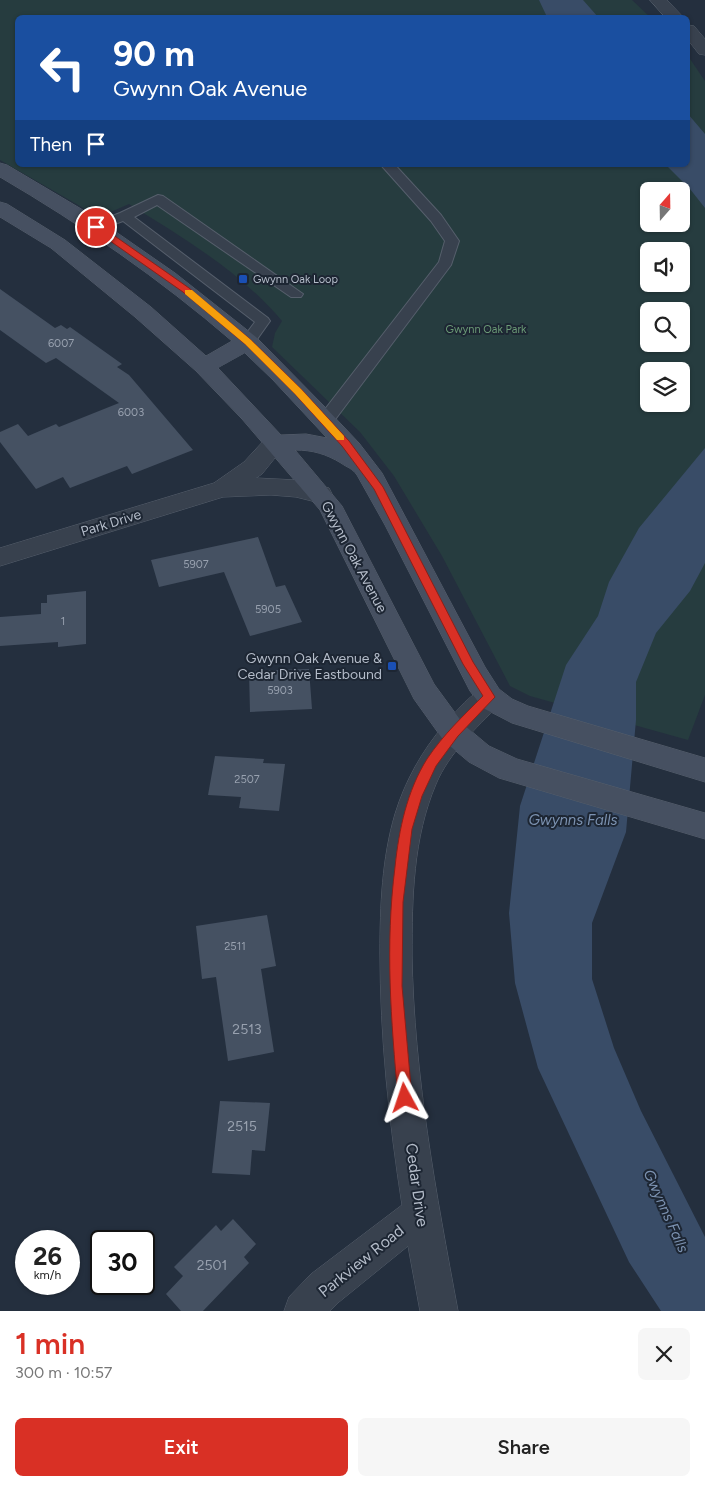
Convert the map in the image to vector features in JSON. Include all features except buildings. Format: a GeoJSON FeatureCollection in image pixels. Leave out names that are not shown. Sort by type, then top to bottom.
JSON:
{"type":"FeatureCollection","features":[{"type":"Feature","properties":{"kind":"main road"},"geometry":{"type":"LineString","coordinates":[[0,169],[96,227],[186,290],[248,342],[325,421],[378,487],[469,664],[489,697],[509,711],[658,758],[705,770]]}},
{"type":"Feature","properties":{"kind":"main road","name":"Gwynn Oak Avenue"},"geometry":{"type":"LineString","coordinates":[[0,208],[58,244],[144,312],[204,366],[276,443],[330,506],[424,691],[454,732],[479,754],[509,769],[705,826]]}},
{"type":"Feature","properties":{"kind":"main road"},"geometry":{"type":"LineString","coordinates":[[58,244],[96,227]]}},
{"type":"Feature","properties":{"kind":"main road"},"geometry":{"type":"LineString","coordinates":[[204,366],[248,342]]}},
{"type":"Feature","properties":{"kind":"main road"},"geometry":{"type":"LineString","coordinates":[[276,443],[299,441],[330,446],[349,457],[366,471]]}},
{"type":"Feature","properties":{"kind":"street"},"geometry":{"type":"LineString","coordinates":[[658,0],[673,15]]}},
{"type":"Feature","properties":{"kind":"street"},"geometry":{"type":"LineString","coordinates":[[690,32],[705,50]]}},
{"type":"Feature","properties":{"kind":"street","name":"Park Drive"},"geometry":{"type":"LineString","coordinates":[[222,489],[253,468],[276,443]]}},
{"type":"Feature","properties":{"kind":"street","name":"Park Drive"},"geometry":{"type":"LineString","coordinates":[[0,557],[222,489],[252,485],[280,486],[301,488],[320,494]]}},
{"type":"Feature","properties":{"kind":"street","name":"Cedar Drive"},"geometry":{"type":"LineString","coordinates":[[439,1311],[420,1213],[405,1098],[395,986],[397,902],[406,829],[416,796],[431,763],[454,732],[489,697]]}},
{"type":"Feature","properties":{"kind":"street","name":"Parkview Road"},"geometry":{"type":"LineString","coordinates":[[303,1311],[325,1288],[420,1213]]}},
{"type":"Feature","properties":{"kind":"lane"},"geometry":{"type":"LineString","coordinates":[[325,421],[446,262],[452,241],[436,218],[390,167]]}},
{"type":"Feature","properties":{"kind":"lane"},"geometry":{"type":"LineString","coordinates":[[96,227],[158,199],[296,294]]}},
{"type":"Feature","properties":{"kind":"lane"},"geometry":{"type":"LineString","coordinates":[[124,216],[263,322],[248,342]]}},
{"type":"Feature","properties":{"kind":"green space","name":"Gwynn Oak Park"},"geometry":{"type":"Polygon","coordinates":[[[0,0],[632,0],[648,15],[15,15],[15,167],[690,167],[690,59],[705,81],[705,695],[688,740],[530,696],[510,686],[442,556],[394,476],[360,432],[272,347],[275,333],[282,321],[266,303],[230,271],[170,229],[129,204],[99,217],[0,160],[0,0]]]}},
{"type":"Feature","properties":{"kind":"water"},"geometry":{"type":"Polygon","coordinates":[[[539,0],[583,0],[596,15],[546,15],[539,0]]]}},
{"type":"Feature","properties":{"kind":"water"},"geometry":{"type":"Polygon","coordinates":[[[690,116],[705,134],[705,208],[690,189],[690,182],[683,182],[668,167],[690,167],[690,116]]]}},
{"type":"Feature","properties":{"kind":"water","name":"Gwynns Falls"},"geometry":{"type":"Polygon","coordinates":[[[705,448],[705,563],[690,591],[656,633],[636,682],[636,720],[626,832],[592,923],[592,979],[614,1048],[641,1111],[705,1237],[705,1311],[661,1311],[629,1262],[538,1068],[515,983],[509,913],[520,806],[566,665],[598,616],[609,582],[639,528],[705,448]]]}},
{"type":"Feature","properties":{"kind":"slow traffic"},"geometry":{"type":"LineString","coordinates":[[189,292],[248,342],[298,392],[340,438]]}},
{"type":"Feature","properties":{"kind":"place","name":"Gwynn Oak Loop"},"geometry":{"type":"Point","coordinates":[243,279]}},
{"type":"Feature","properties":{"kind":"place","name":"Gwynn Oak Avenue & Cedar Drive Eastbound"},"geometry":{"type":"Point","coordinates":[392,666]}},
{"type":"Feature","properties":{"kind":"route"},"geometry":{"type":"LineString","coordinates":[[96,227],[186,290],[248,342],[346,444],[378,487],[469,664],[489,697],[454,732],[431,763],[416,796],[406,829],[397,902],[395,986],[405,1098]]}}]}
